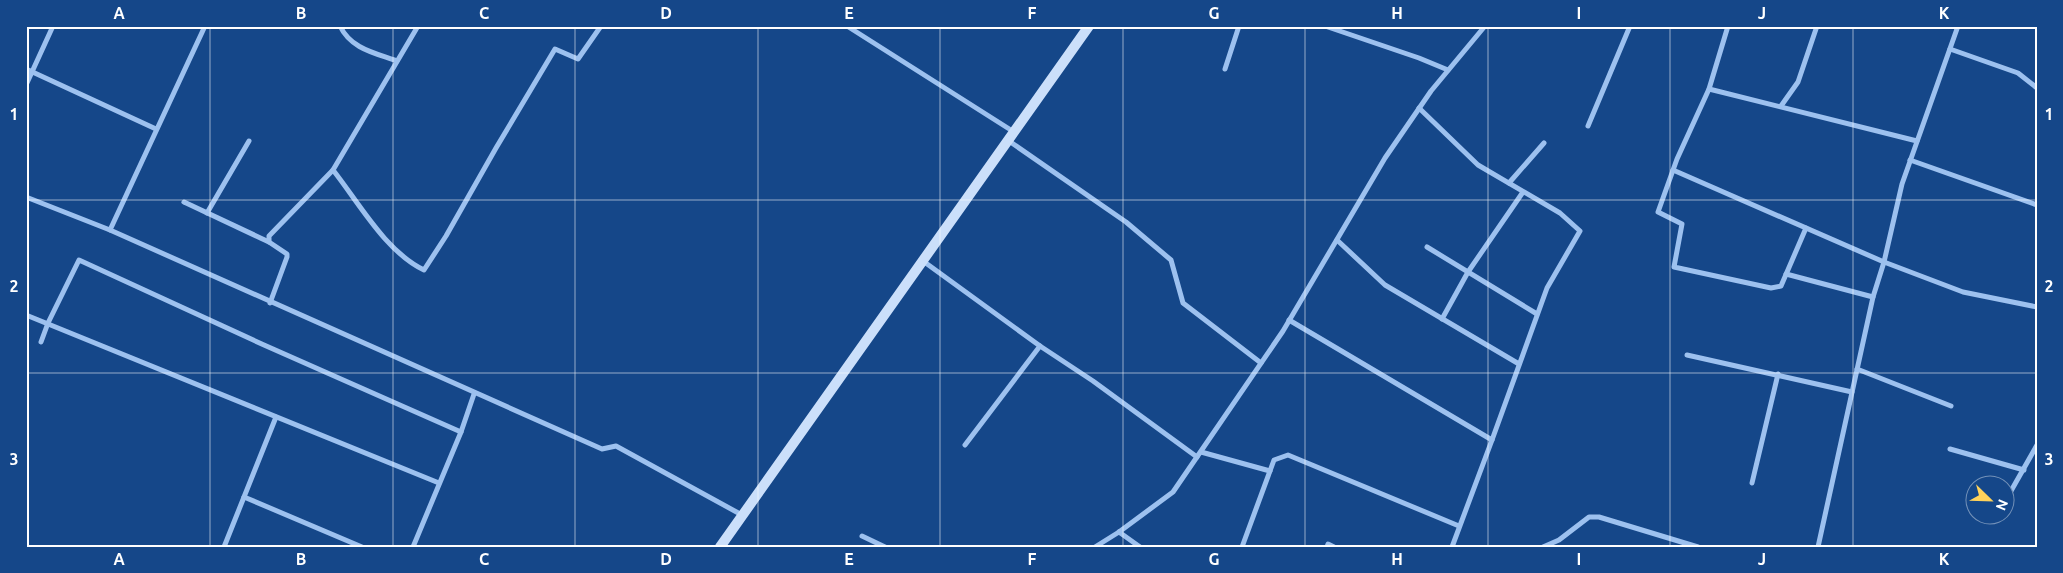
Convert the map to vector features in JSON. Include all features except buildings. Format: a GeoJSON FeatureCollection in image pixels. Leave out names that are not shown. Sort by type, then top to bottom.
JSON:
{"type":"FeatureCollection","features":[{"type":"Feature","properties":{"kind":"main road"},"geometry":{"type":"LineString","coordinates":[[720,547],[1012,137],[1088,26]]}},
{"type":"Feature","properties":{"kind":"street"},"geometry":{"type":"LineString","coordinates":[[26,84],[53,26]]}},
{"type":"Feature","properties":{"kind":"street"},"geometry":{"type":"LineString","coordinates":[[110,230],[205,26]]}},
{"type":"Feature","properties":{"kind":"street"},"geometry":{"type":"LineString","coordinates":[[340,26],[349,40],[359,47],[397,61]]}},
{"type":"Feature","properties":{"kind":"street"},"geometry":{"type":"LineString","coordinates":[[270,242],[270,236],[333,170],[418,26]]}},
{"type":"Feature","properties":{"kind":"street"},"geometry":{"type":"LineString","coordinates":[[333,170],[387,240],[410,263],[424,270],[555,49],[578,58],[600,26]]}},
{"type":"Feature","properties":{"kind":"street"},"geometry":{"type":"LineString","coordinates":[[847,26],[1012,137],[1126,222],[1170,260],[1183,303],[1261,363]]}},
{"type":"Feature","properties":{"kind":"street"},"geometry":{"type":"LineString","coordinates":[[1225,69],[1239,26]]}},
{"type":"Feature","properties":{"kind":"street"},"geometry":{"type":"LineString","coordinates":[[1325,26],[1419,58],[1448,70]]}},
{"type":"Feature","properties":{"kind":"street"},"geometry":{"type":"LineString","coordinates":[[1095,547],[1119,532],[1173,492],[1289,320],[1385,158],[1431,90],[1485,26]]}},
{"type":"Feature","properties":{"kind":"street"},"geometry":{"type":"LineString","coordinates":[[1588,126],[1630,26]]}},
{"type":"Feature","properties":{"kind":"street"},"geometry":{"type":"LineString","coordinates":[[1728,26],[1709,89],[1673,170],[1658,212],[1682,224],[1674,267],[1771,288],[1781,286],[1806,228]]}},
{"type":"Feature","properties":{"kind":"street"},"geometry":{"type":"LineString","coordinates":[[1781,106],[1798,82],[1817,26]]}},
{"type":"Feature","properties":{"kind":"street"},"geometry":{"type":"LineString","coordinates":[[1818,547],[1873,297],[1884,262],[1902,184],[1958,26]]}},
{"type":"Feature","properties":{"kind":"street"},"geometry":{"type":"LineString","coordinates":[[1950,49],[2018,73],[2037,88]]}},
{"type":"Feature","properties":{"kind":"street"},"geometry":{"type":"LineString","coordinates":[[26,69],[156,129]]}},
{"type":"Feature","properties":{"kind":"street"},"geometry":{"type":"LineString","coordinates":[[1709,89],[1917,141]]}},
{"type":"Feature","properties":{"kind":"street"},"geometry":{"type":"LineString","coordinates":[[1419,108],[1478,165],[1560,213],[1580,231],[1547,288],[1452,547]]}},
{"type":"Feature","properties":{"kind":"street"},"geometry":{"type":"LineString","coordinates":[[207,214],[249,141]]}},
{"type":"Feature","properties":{"kind":"street"},"geometry":{"type":"LineString","coordinates":[[1508,183],[1544,143]]}},
{"type":"Feature","properties":{"kind":"street"},"geometry":{"type":"LineString","coordinates":[[1910,160],[2037,205]]}},
{"type":"Feature","properties":{"kind":"street"},"geometry":{"type":"LineString","coordinates":[[1673,170],[1884,262],[1963,292],[2037,307]]}},
{"type":"Feature","properties":{"kind":"street"},"geometry":{"type":"LineString","coordinates":[[1442,319],[1468,272],[1523,192]]}},
{"type":"Feature","properties":{"kind":"street"},"geometry":{"type":"LineString","coordinates":[[26,197],[110,230],[474,394],[602,449],[616,446],[743,515]]}},
{"type":"Feature","properties":{"kind":"street"},"geometry":{"type":"LineString","coordinates":[[184,202],[270,242],[287,254],[270,303]]}},
{"type":"Feature","properties":{"kind":"street"},"geometry":{"type":"LineString","coordinates":[[1337,240],[1385,285],[1520,364]]}},
{"type":"Feature","properties":{"kind":"street"},"geometry":{"type":"LineString","coordinates":[[1426,247],[1537,314]]}},
{"type":"Feature","properties":{"kind":"street"},"geometry":{"type":"LineString","coordinates":[[42,342],[48,323],[79,260],[264,345],[461,432]]}},
{"type":"Feature","properties":{"kind":"street"},"geometry":{"type":"LineString","coordinates":[[923,261],[1040,346],[1199,454],[1270,471]]}},
{"type":"Feature","properties":{"kind":"street"},"geometry":{"type":"LineString","coordinates":[[1786,274],[1873,297]]}},
{"type":"Feature","properties":{"kind":"street"},"geometry":{"type":"LineString","coordinates":[[26,315],[439,483]]}},
{"type":"Feature","properties":{"kind":"street"},"geometry":{"type":"LineString","coordinates":[[1289,320],[1492,440]]}},
{"type":"Feature","properties":{"kind":"street"},"geometry":{"type":"LineString","coordinates":[[965,445],[1040,346]]}},
{"type":"Feature","properties":{"kind":"street"},"geometry":{"type":"LineString","coordinates":[[1688,355],[1852,392]]}},
{"type":"Feature","properties":{"kind":"street"},"geometry":{"type":"LineString","coordinates":[[1857,369],[1951,406]]}},
{"type":"Feature","properties":{"kind":"street"},"geometry":{"type":"LineString","coordinates":[[1752,483],[1778,374]]}},
{"type":"Feature","properties":{"kind":"street"},"geometry":{"type":"LineString","coordinates":[[413,547],[461,432],[474,394]]}},
{"type":"Feature","properties":{"kind":"street"},"geometry":{"type":"LineString","coordinates":[[224,547],[276,417]]}},
{"type":"Feature","properties":{"kind":"street"},"geometry":{"type":"LineString","coordinates":[[2016,483],[2037,445]]}},
{"type":"Feature","properties":{"kind":"street"},"geometry":{"type":"LineString","coordinates":[[1950,449],[2024,470]]}},
{"type":"Feature","properties":{"kind":"street"},"geometry":{"type":"LineString","coordinates":[[1242,547],[1274,460],[1288,455],[1459,526]]}},
{"type":"Feature","properties":{"kind":"street"},"geometry":{"type":"LineString","coordinates":[[244,497],[362,547]]}},
{"type":"Feature","properties":{"kind":"street"},"geometry":{"type":"LineString","coordinates":[[1543,547],[1558,540],[1589,517],[1599,517],[1696,546]]}},
{"type":"Feature","properties":{"kind":"street"},"geometry":{"type":"LineString","coordinates":[[1119,532],[1140,547]]}},
{"type":"Feature","properties":{"kind":"street"},"geometry":{"type":"LineString","coordinates":[[862,536],[885,547]]}},
{"type":"Feature","properties":{"kind":"street"},"geometry":{"type":"LineString","coordinates":[[1327,547],[1328,544],[1334,547]]}}]}
